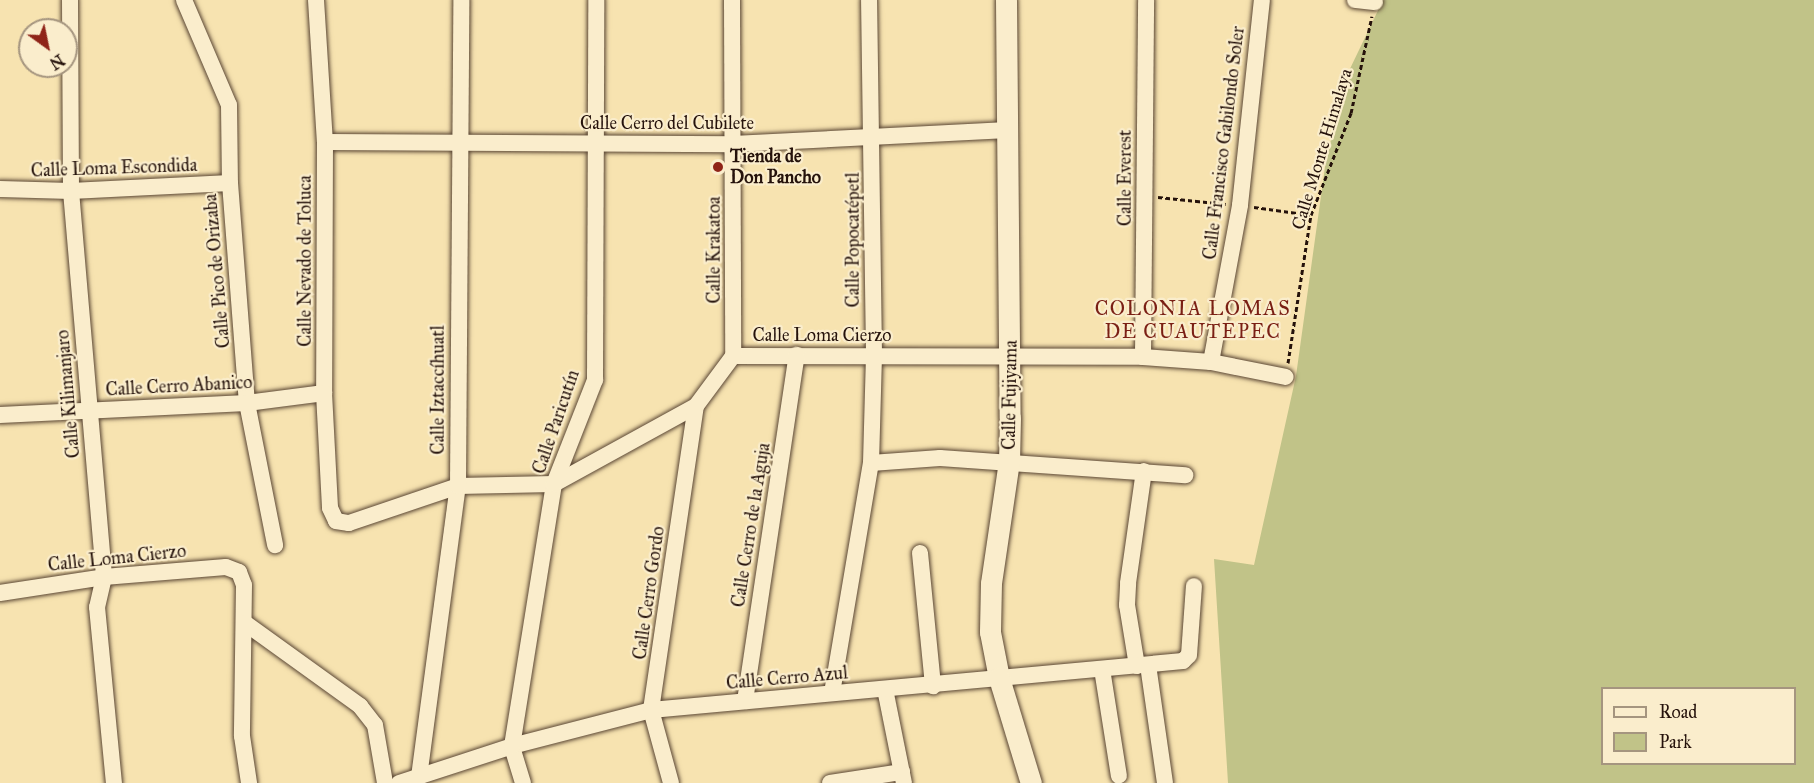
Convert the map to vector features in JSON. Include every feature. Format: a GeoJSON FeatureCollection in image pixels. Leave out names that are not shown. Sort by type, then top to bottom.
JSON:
{"type":"FeatureCollection","features":[{"type":"Feature","properties":{"kind":"street","name":"Calle Kilimanjaro"},"geometry":{"type":"LineString","coordinates":[[70,0],[71,191],[88,411],[104,577],[98,608],[114,783]]}},
{"type":"Feature","properties":{"kind":"street","name":"Calle Pico de Orizaba"},"geometry":{"type":"LineString","coordinates":[[184,0],[229,105],[230,183],[247,403],[275,545]]}},
{"type":"Feature","properties":{"kind":"street","name":"Calle Nevado de Toluca"},"geometry":{"type":"LineString","coordinates":[[316,0],[325,142],[324,393],[330,508],[336,521]]}},
{"type":"Feature","properties":{"kind":"street","name":"Calle Iztaccíhuatl"},"geometry":{"type":"LineString","coordinates":[[418,777],[458,486],[457,144],[460,0]]}},
{"type":"Feature","properties":{"kind":"street","name":"Calle Paricutín"},"geometry":{"type":"LineString","coordinates":[[512,746],[554,484],[595,380],[596,0]]}},
{"type":"Feature","properties":{"kind":"street","name":"Calle Krakatoa"},"geometry":{"type":"LineString","coordinates":[[732,0],[734,356]]}},
{"type":"Feature","properties":{"kind":"street","name":"Calle Popocatépetl"},"geometry":{"type":"LineString","coordinates":[[832,693],[871,464],[874,354],[869,0]]}},
{"type":"Feature","properties":{"kind":"street","name":"Calle Fujiyama"},"geometry":{"type":"LineString","coordinates":[[1006,0],[1011,359],[1009,461],[991,583],[990,632],[999,678],[1030,783]]}},
{"type":"Feature","properties":{"kind":"street","name":"Calle Everest"},"geometry":{"type":"LineString","coordinates":[[1143,357],[1146,0]]}},
{"type":"Feature","properties":{"kind":"street","name":"Calle Francisco Gabilondo Soler"},"geometry":{"type":"LineString","coordinates":[[1211,362],[1240,205],[1262,0]]}},
{"type":"Feature","properties":{"kind":"street"},"geometry":{"type":"LineString","coordinates":[[1356,0],[1375,2]]}},
{"type":"Feature","properties":{"kind":"street","name":"Calle Cerro del Cubilete"},"geometry":{"type":"LineString","coordinates":[[325,142],[457,144],[596,141],[733,144],[1008,130]]}},
{"type":"Feature","properties":{"kind":"street","name":"Calle Loma Escondida"},"geometry":{"type":"LineString","coordinates":[[0,189],[71,191],[230,183]]}},
{"type":"Feature","properties":{"kind":"street","name":"Calle Loma Cierzo"},"geometry":{"type":"LineString","coordinates":[[336,521],[350,523],[458,486],[554,484],[696,406],[734,356],[874,354],[1011,359],[1143,357],[1211,362],[1286,377]]}},
{"type":"Feature","properties":{"kind":"street","name":"Calle Cerro de la Aguja"},"geometry":{"type":"LineString","coordinates":[[745,701],[797,355]]}},
{"type":"Feature","properties":{"kind":"street","name":"Calle Cerro Abanico"},"geometry":{"type":"LineString","coordinates":[[0,415],[247,403],[324,393]]}},
{"type":"Feature","properties":{"kind":"street","name":"Calle Cerro Gordo"},"geometry":{"type":"LineString","coordinates":[[671,783],[651,710],[696,406]]}},
{"type":"Feature","properties":{"kind":"street"},"geometry":{"type":"LineString","coordinates":[[871,464],[940,458],[1185,475]]}},
{"type":"Feature","properties":{"kind":"street"},"geometry":{"type":"LineString","coordinates":[[1144,471],[1127,605],[1142,665],[1165,783]]}},
{"type":"Feature","properties":{"kind":"street"},"geometry":{"type":"LineString","coordinates":[[920,553],[933,686]]}},
{"type":"Feature","properties":{"kind":"street","name":"Calle Loma Cierzo"},"geometry":{"type":"LineString","coordinates":[[0,593],[104,577],[226,567],[239,572],[244,585],[244,623]]}},
{"type":"Feature","properties":{"kind":"street","name":"Calle Cerro Azul"},"geometry":{"type":"LineString","coordinates":[[399,783],[512,746],[651,710],[933,686],[1187,659],[1194,586]]}},
{"type":"Feature","properties":{"kind":"street"},"geometry":{"type":"LineString","coordinates":[[244,623],[242,736],[249,783]]}},
{"type":"Feature","properties":{"kind":"street"},"geometry":{"type":"LineString","coordinates":[[244,623],[360,706],[375,725],[385,783]]}},
{"type":"Feature","properties":{"kind":"street"},"geometry":{"type":"LineString","coordinates":[[1102,669],[1119,776]]}},
{"type":"Feature","properties":{"kind":"street"},"geometry":{"type":"LineString","coordinates":[[830,783],[903,777],[885,689]]}},
{"type":"Feature","properties":{"kind":"street"},"geometry":{"type":"LineString","coordinates":[[512,746],[523,783]]}},
{"type":"Feature","properties":{"kind":"path","name":"Calle Monte Himalaya"},"geometry":{"type":"LineString","coordinates":[[1286,377],[1311,216],[1351,113],[1375,2]]}},
{"type":"Feature","properties":{"kind":"path"},"geometry":{"type":"LineString","coordinates":[[1144,195],[1240,205],[1311,216]]}},
{"type":"Feature","properties":{"kind":"green space"},"geometry":{"type":"Polygon","coordinates":[[[1383,0],[1814,0],[1814,783],[1228,783],[1214,559],[1254,565],[1296,376],[1326,160],[1347,75],[1383,0]]]}},
{"type":"Feature","properties":{"kind":"place","name":"Tienda de Don Pancho"},"geometry":{"type":"Point","coordinates":[718,167]}},
{"type":"Feature","properties":{"kind":"district","name":"COLONIA LOMAS DE CUAUTEPEC"},"geometry":{"type":"Point","coordinates":[1193,320]}}]}
